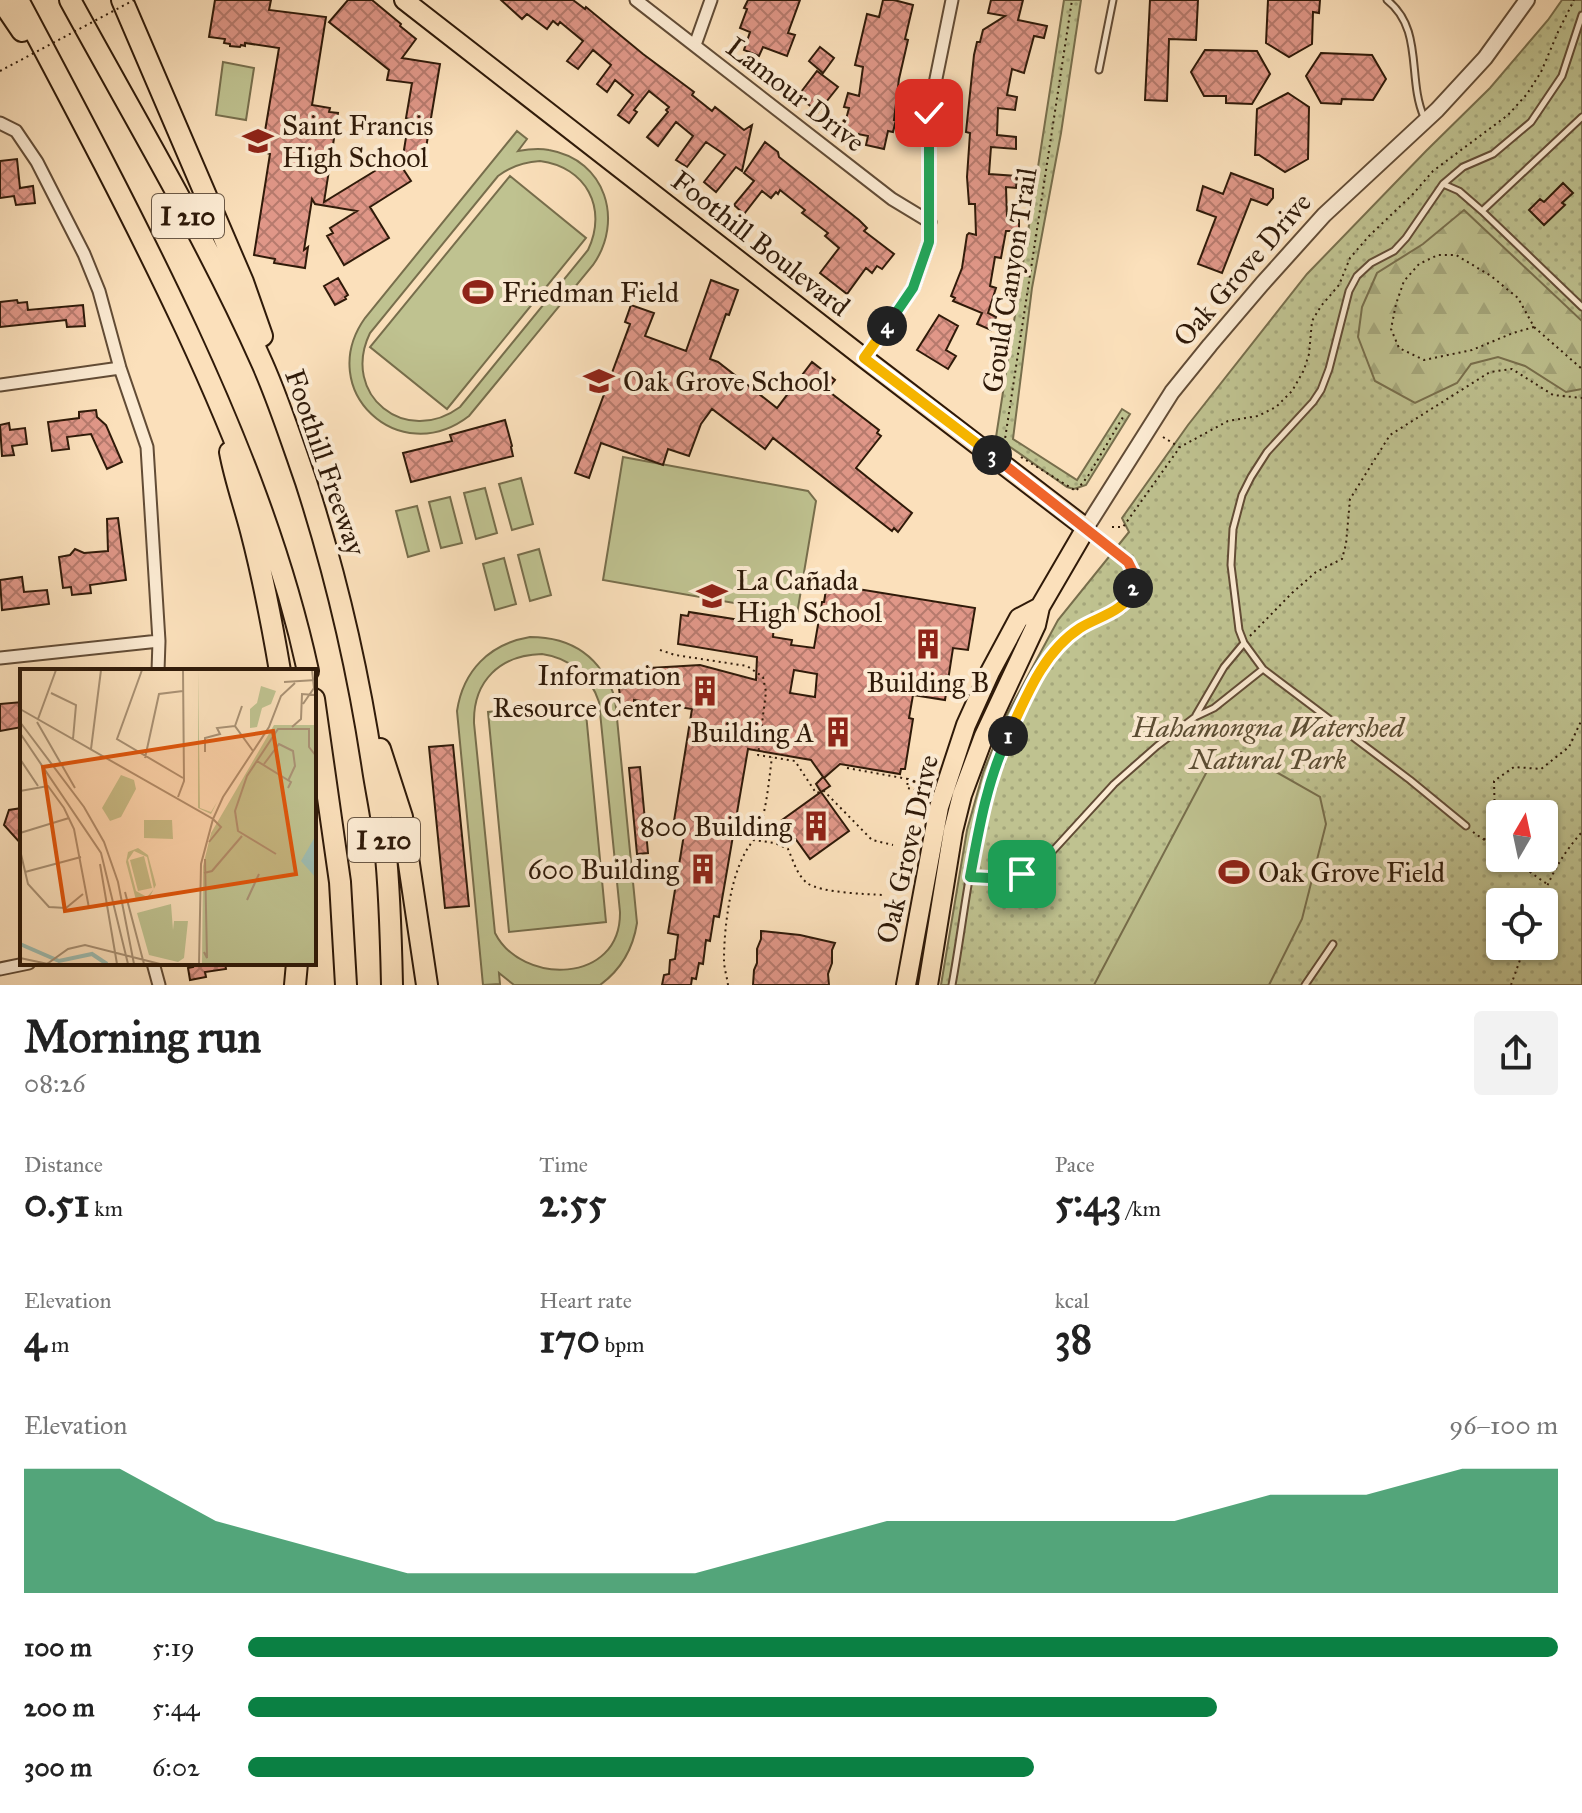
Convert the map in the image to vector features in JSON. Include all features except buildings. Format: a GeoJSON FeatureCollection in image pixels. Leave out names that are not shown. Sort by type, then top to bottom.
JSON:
{"type":"FeatureCollection","features":[{"type":"Feature","properties":{"kind":"highway"},"geometry":{"type":"LineString","coordinates":[[1,0],[89,131]]}},
{"type":"Feature","properties":{"kind":"highway","name":"I 210"},"geometry":{"type":"LineString","coordinates":[[18,0],[89,131],[219,401],[261,505],[300,633],[308,669]]}},
{"type":"Feature","properties":{"kind":"highway","name":"Foothill Freeway"},"geometry":{"type":"LineString","coordinates":[[70,0],[236,306],[292,440],[332,564],[362,695],[385,844],[392,985]]}},
{"type":"Feature","properties":{"kind":"highway"},"geometry":{"type":"LineString","coordinates":[[122,0],[243,282],[261,331],[292,440]]}},
{"type":"Feature","properties":{"kind":"highway"},"geometry":{"type":"LineString","coordinates":[[219,401],[235,480],[266,593],[280,669]]}},
{"type":"Feature","properties":{"kind":"highway"},"geometry":{"type":"LineString","coordinates":[[362,695],[402,817],[427,985]]}},
{"type":"Feature","properties":{"kind":"highway","name":"I 210"},"geometry":{"type":"LineString","coordinates":[[316,713],[340,882],[346,985]]}},
{"type":"Feature","properties":{"kind":"highway"},"geometry":{"type":"LineString","coordinates":[[295,985],[297,965]]}},
{"type":"Feature","properties":{"kind":"main road","name":"Foothill Boulevard"},"geometry":{"type":"LineString","coordinates":[[404,0],[1086,528]]}},
{"type":"Feature","properties":{"kind":"main road","name":"Oak Grove Drive"},"geometry":{"type":"LineString","coordinates":[[928,985],[959,803],[984,736],[1036,625],[1040,607],[1086,528]]}},
{"type":"Feature","properties":{"kind":"main road","name":"Oak Grove Drive"},"geometry":{"type":"LineString","coordinates":[[906,985],[935,825],[966,725],[1019,618],[1040,607]]}},
{"type":"Feature","properties":{"kind":"street","name":"Lamour Drive"},"geometry":{"type":"LineString","coordinates":[[636,0],[892,199],[930,222]]}},
{"type":"Feature","properties":{"kind":"street"},"geometry":{"type":"LineString","coordinates":[[695,45],[711,0]]}},
{"type":"Feature","properties":{"kind":"street"},"geometry":{"type":"LineString","coordinates":[[864,358],[913,288],[929,242],[929,113],[952,0]]}},
{"type":"Feature","properties":{"kind":"street","name":"Oak Grove Drive"},"geometry":{"type":"LineString","coordinates":[[1086,528],[1172,392],[1210,345],[1324,215],[1426,120],[1485,58],[1527,0]]}},
{"type":"Feature","properties":{"kind":"street"},"geometry":{"type":"LineString","coordinates":[[0,123],[16,131],[37,162],[84,254],[99,291],[120,368],[147,447],[158,669]]}},
{"type":"Feature","properties":{"kind":"street"},"geometry":{"type":"LineString","coordinates":[[0,385],[120,368]]}},
{"type":"Feature","properties":{"kind":"street"},"geometry":{"type":"LineString","coordinates":[[0,658],[159,641]]}},
{"type":"Feature","properties":{"kind":"street"},"geometry":{"type":"LineString","coordinates":[[0,969],[20,965]]}},
{"type":"Feature","properties":{"kind":"street"},"geometry":{"type":"LineString","coordinates":[[154,965],[159,985]]}},
{"type":"Feature","properties":{"kind":"lane"},"geometry":{"type":"LineString","coordinates":[[1099,70],[1113,0]]}},
{"type":"Feature","properties":{"kind":"lane"},"geometry":{"type":"LineString","coordinates":[[1387,0],[1399,9],[1410,36],[1417,102],[1426,120]]}},
{"type":"Feature","properties":{"kind":"lane"},"geometry":{"type":"LineString","coordinates":[[1466,826],[1263,669],[1244,643],[1239,630],[1231,565],[1233,529],[1242,495],[1267,452],[1321,390],[1349,291],[1357,276],[1371,263],[1394,251],[1443,184],[1463,167],[1493,154],[1531,122],[1562,76],[1582,15]]}},
{"type":"Feature","properties":{"kind":"lane"},"geometry":{"type":"LineString","coordinates":[[1482,211],[1582,117]]}},
{"type":"Feature","properties":{"kind":"lane"},"geometry":{"type":"LineString","coordinates":[[1443,184],[1459,191],[1482,211],[1582,307]]}},
{"type":"Feature","properties":{"kind":"lane"},"geometry":{"type":"LineString","coordinates":[[952,985],[984,803],[999,756],[1027,696],[1059,645],[1080,628],[1127,602],[1133,591],[1134,574],[1128,562],[1086,528]]}},
{"type":"Feature","properties":{"kind":"lane"},"geometry":{"type":"LineString","coordinates":[[1195,717],[1224,667],[1244,643]]}},
{"type":"Feature","properties":{"kind":"lane"},"geometry":{"type":"LineString","coordinates":[[970,877],[1009,879],[1022,874],[1049,855],[1125,774],[1157,746],[1195,717],[1214,708],[1263,669]]}},
{"type":"Feature","properties":{"kind":"lane"},"geometry":{"type":"LineString","coordinates":[[1305,985],[1333,944]]}},
{"type":"Feature","properties":{"kind":"path"},"geometry":{"type":"LineString","coordinates":[[0,71],[134,0]]}},
{"type":"Feature","properties":{"kind":"path","name":"Gould Canyon Trail"},"geometry":{"type":"LineString","coordinates":[[1072,0],[1005,439],[1010,450],[1076,491],[1123,417]]}},
{"type":"Feature","properties":{"kind":"path"},"geometry":{"type":"LineString","coordinates":[[1534,327],[1486,346],[1424,360],[1399,348],[1391,329],[1404,281],[1419,264],[1438,255],[1456,255],[1491,276],[1518,298],[1534,327],[1582,369]]}},
{"type":"Feature","properties":{"kind":"path"},"geometry":{"type":"LineString","coordinates":[[1244,643],[1304,582],[1342,559],[1350,499],[1390,435],[1490,372],[1512,369],[1553,395],[1582,398]]}},
{"type":"Feature","properties":{"kind":"path"},"geometry":{"type":"LineString","coordinates":[[1163,437],[1180,447]]}},
{"type":"Feature","properties":{"kind":"path"},"geometry":{"type":"LineString","coordinates":[[660,650],[747,666],[763,677],[766,692],[758,755],[795,761],[816,793],[824,791],[872,840],[893,845]]}},
{"type":"Feature","properties":{"kind":"path"},"geometry":{"type":"LineString","coordinates":[[1466,826],[1484,840],[1495,821],[1494,781],[1514,767],[1541,769],[1569,747],[1582,719]]}},
{"type":"Feature","properties":{"kind":"path"},"geometry":{"type":"LineString","coordinates":[[728,985],[724,962],[727,920],[737,869],[744,851],[758,834],[772,757]]}},
{"type":"Feature","properties":{"kind":"path"},"geometry":{"type":"LineString","coordinates":[[847,768],[908,779],[907,788],[925,791]]}},
{"type":"Feature","properties":{"kind":"path"},"geometry":{"type":"LineString","coordinates":[[1546,888],[1566,850],[1582,832]]}},
{"type":"Feature","properties":{"kind":"path"},"geometry":{"type":"LineString","coordinates":[[754,840],[775,843],[788,849],[796,868],[808,883],[834,891],[884,895]]}},
{"type":"Feature","properties":{"kind":"path"},"geometry":{"type":"LineString","coordinates":[[1530,872],[1547,884]]}},
{"type":"Feature","properties":{"kind":"path"},"geometry":{"type":"LineString","coordinates":[[1511,985],[1520,960]]}},
{"type":"Feature","properties":{"kind":"green space"},"geometry":{"type":"Polygon","coordinates":[[[1064,0],[1081,0],[1061,133],[1032,288],[1013,439],[1077,480],[1122,409],[1130,414],[1086,485],[1074,489],[996,437],[1064,0]]]}},
{"type":"Feature","properties":{"kind":"green space","name":"Hahamongna Watershed Natural Park"},"geometry":{"type":"Polygon","coordinates":[[[1562,0],[1582,0],[1582,985],[941,985],[967,830],[983,773],[1004,720],[1058,620],[1129,532],[1122,518],[1188,425],[1307,274],[1490,88],[1562,0]]]}},
{"type":"Feature","properties":{"kind":"green space"},"geometry":{"type":"Polygon","coordinates":[[[223,62],[254,68],[246,120],[216,115],[223,62]]]}},
{"type":"Feature","properties":{"kind":"green space"},"geometry":{"type":"Polygon","coordinates":[[[517,131],[527,139],[518,151],[545,149],[569,156],[596,179],[608,212],[602,248],[593,265],[469,416],[442,430],[416,434],[392,428],[372,414],[357,395],[350,371],[352,345],[365,318],[517,131]],[[529,162],[498,176],[370,333],[363,356],[364,376],[371,394],[384,408],[400,418],[419,421],[439,418],[460,407],[588,250],[594,234],[594,205],[581,181],[556,165],[529,162]]]}},
{"type":"Feature","properties":{"kind":"green space","name":"Friedman Field"},"geometry":{"type":"Polygon","coordinates":[[[510,176],[586,238],[447,409],[370,347],[510,176]]]}},
{"type":"Feature","properties":{"kind":"green space"},"geometry":{"type":"Polygon","coordinates":[[[1464,210],[1582,321],[1582,389],[1566,392],[1525,366],[1498,357],[1471,364],[1457,383],[1415,403],[1375,381],[1358,337],[1362,307],[1377,273],[1423,244],[1464,210]]]}},
{"type":"Feature","properties":{"kind":"green space"},"geometry":{"type":"Polygon","coordinates":[[[623,457],[808,491],[816,501],[797,614],[603,580],[623,457]]]}},
{"type":"Feature","properties":{"kind":"green space"},"geometry":{"type":"Polygon","coordinates":[[[521,478],[533,524],[512,530],[499,484],[521,478]]]}},
{"type":"Feature","properties":{"kind":"green space"},"geometry":{"type":"Polygon","coordinates":[[[485,488],[497,533],[476,539],[464,493],[485,488]]]}},
{"type":"Feature","properties":{"kind":"green space"},"geometry":{"type":"Polygon","coordinates":[[[450,497],[462,543],[441,548],[429,502],[450,497]]]}},
{"type":"Feature","properties":{"kind":"green space"},"geometry":{"type":"Polygon","coordinates":[[[417,506],[429,551],[408,557],[396,511],[417,506]]]}},
{"type":"Feature","properties":{"kind":"green space"},"geometry":{"type":"Polygon","coordinates":[[[539,549],[551,595],[530,601],[518,555],[539,549]]]}},
{"type":"Feature","properties":{"kind":"green space"},"geometry":{"type":"Polygon","coordinates":[[[504,558],[516,604],[495,610],[483,564],[504,558]]]}},
{"type":"Feature","properties":{"kind":"green space"},"geometry":{"type":"Polygon","coordinates":[[[530,637],[545,638],[572,645],[602,671],[615,698],[637,923],[625,958],[600,985],[514,985],[499,973],[500,984],[483,985],[457,711],[465,684],[480,662],[490,653],[530,637]],[[542,654],[514,659],[492,673],[478,695],[474,723],[495,933],[508,950],[526,962],[546,968],[568,969],[588,964],[605,953],[616,936],[620,912],[599,702],[578,669],[542,654]]]}},
{"type":"Feature","properties":{"kind":"green space"},"geometry":{"type":"Polygon","coordinates":[[[585,703],[606,922],[509,932],[488,712],[585,703]]]}},
{"type":"Feature","properties":{"kind":"green space","name":"Oak Grove Field"},"geometry":{"type":"Polygon","coordinates":[[[1241,752],[1320,797],[1326,824],[1302,919],[1269,985],[1094,985],[1213,760],[1241,752]]]}},
{"type":"Feature","properties":{"kind":"place","name":"Saint Francis High School"},"geometry":{"type":"Point","coordinates":[258,141]}},
{"type":"Feature","properties":{"kind":"place","name":"Friedman Field"},"geometry":{"type":"Point","coordinates":[478,292]}},
{"type":"Feature","properties":{"kind":"place","name":"Oak Grove School"},"geometry":{"type":"Point","coordinates":[599,381]}},
{"type":"Feature","properties":{"kind":"place","name":"La Cañada High School"},"geometry":{"type":"Point","coordinates":[712,596]}},
{"type":"Feature","properties":{"kind":"place","name":"Building B"},"geometry":{"type":"Point","coordinates":[928,644]}},
{"type":"Feature","properties":{"kind":"place","name":"Information Resource Center"},"geometry":{"type":"Point","coordinates":[705,691]}},
{"type":"Feature","properties":{"kind":"place","name":"Building A"},"geometry":{"type":"Point","coordinates":[838,732]}},
{"type":"Feature","properties":{"kind":"place","name":"800 Building"},"geometry":{"type":"Point","coordinates":[816,826]}},
{"type":"Feature","properties":{"kind":"place","name":"600 Building"},"geometry":{"type":"Point","coordinates":[703,869]}},
{"type":"Feature","properties":{"kind":"place","name":"Oak Grove Field"},"geometry":{"type":"Point","coordinates":[1234,872]}},
{"type":"Feature","properties":{"kind":"route"},"geometry":{"type":"LineString","coordinates":[[929,113],[929,242],[913,288],[864,358],[1064,510],[1128,562],[1134,574],[1133,591],[1127,602],[1080,628],[1059,645],[1045,663],[999,756],[984,803],[970,877],[1009,879],[1022,874]]}}]}
